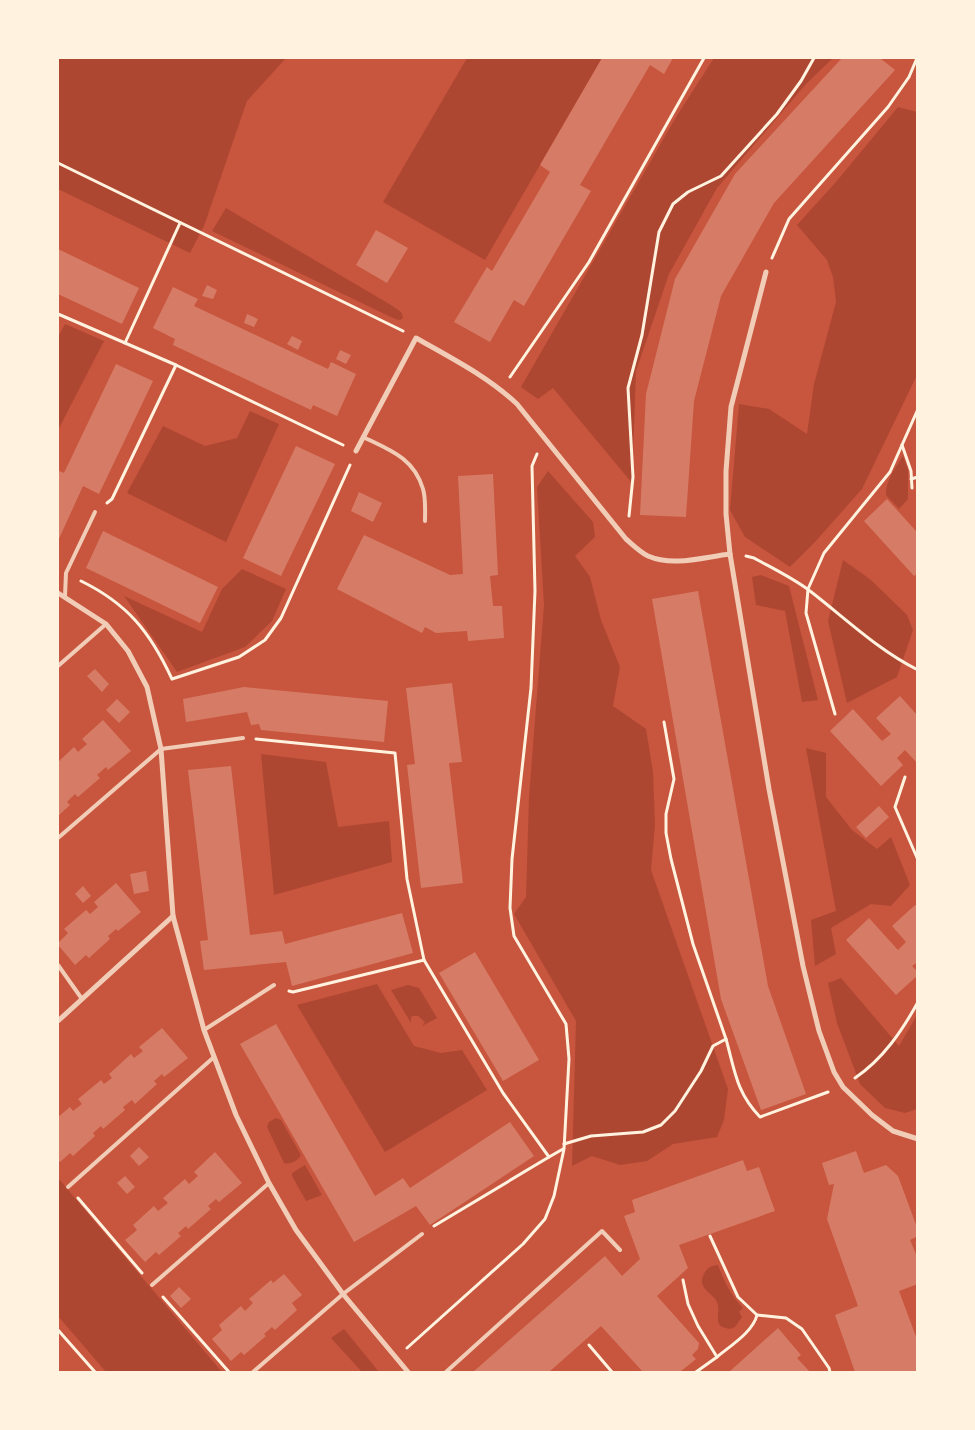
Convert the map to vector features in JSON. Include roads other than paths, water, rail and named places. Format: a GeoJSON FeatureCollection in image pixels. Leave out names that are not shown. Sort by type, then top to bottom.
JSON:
{"type":"FeatureCollection","features":[{"type":"Feature","properties":{"kind":"street"},"geometry":{"type":"LineString","coordinates":[[766,272],[731,407],[726,471],[726,514],[730,554],[769,789],[803,966],[819,1031],[834,1072],[842,1087],[872,1116],[893,1131],[918,1139]]}},
{"type":"Feature","properties":{"kind":"street"},"geometry":{"type":"LineString","coordinates":[[356,452],[416,338],[500,388],[517,404],[626,539],[646,555],[674,562],[730,554]]}},
{"type":"Feature","properties":{"kind":"street"},"geometry":{"type":"LineString","coordinates":[[58,592],[106,624],[128,651],[147,687],[162,749],[173,916],[204,1030],[236,1115],[269,1183],[296,1230],[343,1294],[408,1372]]}},
{"type":"Feature","properties":{"kind":"street"},"geometry":{"type":"LineString","coordinates":[[58,1021],[173,916]]}},
{"type":"Feature","properties":{"kind":"lane"},"geometry":{"type":"LineString","coordinates":[[363,437],[397,454],[415,469],[424,491],[426,521]]}},
{"type":"Feature","properties":{"kind":"lane"},"geometry":{"type":"LineString","coordinates":[[65,596],[66,573],[95,512]]}},
{"type":"Feature","properties":{"kind":"lane"},"geometry":{"type":"LineString","coordinates":[[58,666],[106,624]]}},
{"type":"Feature","properties":{"kind":"lane"},"geometry":{"type":"LineString","coordinates":[[58,838],[162,749],[243,738]]}},
{"type":"Feature","properties":{"kind":"lane"},"geometry":{"type":"LineString","coordinates":[[58,965],[82,999]]}},
{"type":"Feature","properties":{"kind":"lane"},"geometry":{"type":"LineString","coordinates":[[204,1030],[274,985]]}},
{"type":"Feature","properties":{"kind":"lane"},"geometry":{"type":"LineString","coordinates":[[68,1187],[214,1057]]}},
{"type":"Feature","properties":{"kind":"lane"},"geometry":{"type":"LineString","coordinates":[[152,1285],[269,1183]]}},
{"type":"Feature","properties":{"kind":"lane"},"geometry":{"type":"LineString","coordinates":[[446,1372],[602,1231],[620,1250]]}},
{"type":"Feature","properties":{"kind":"lane"},"geometry":{"type":"LineString","coordinates":[[253,1372],[343,1294],[422,1234]]}}]}
